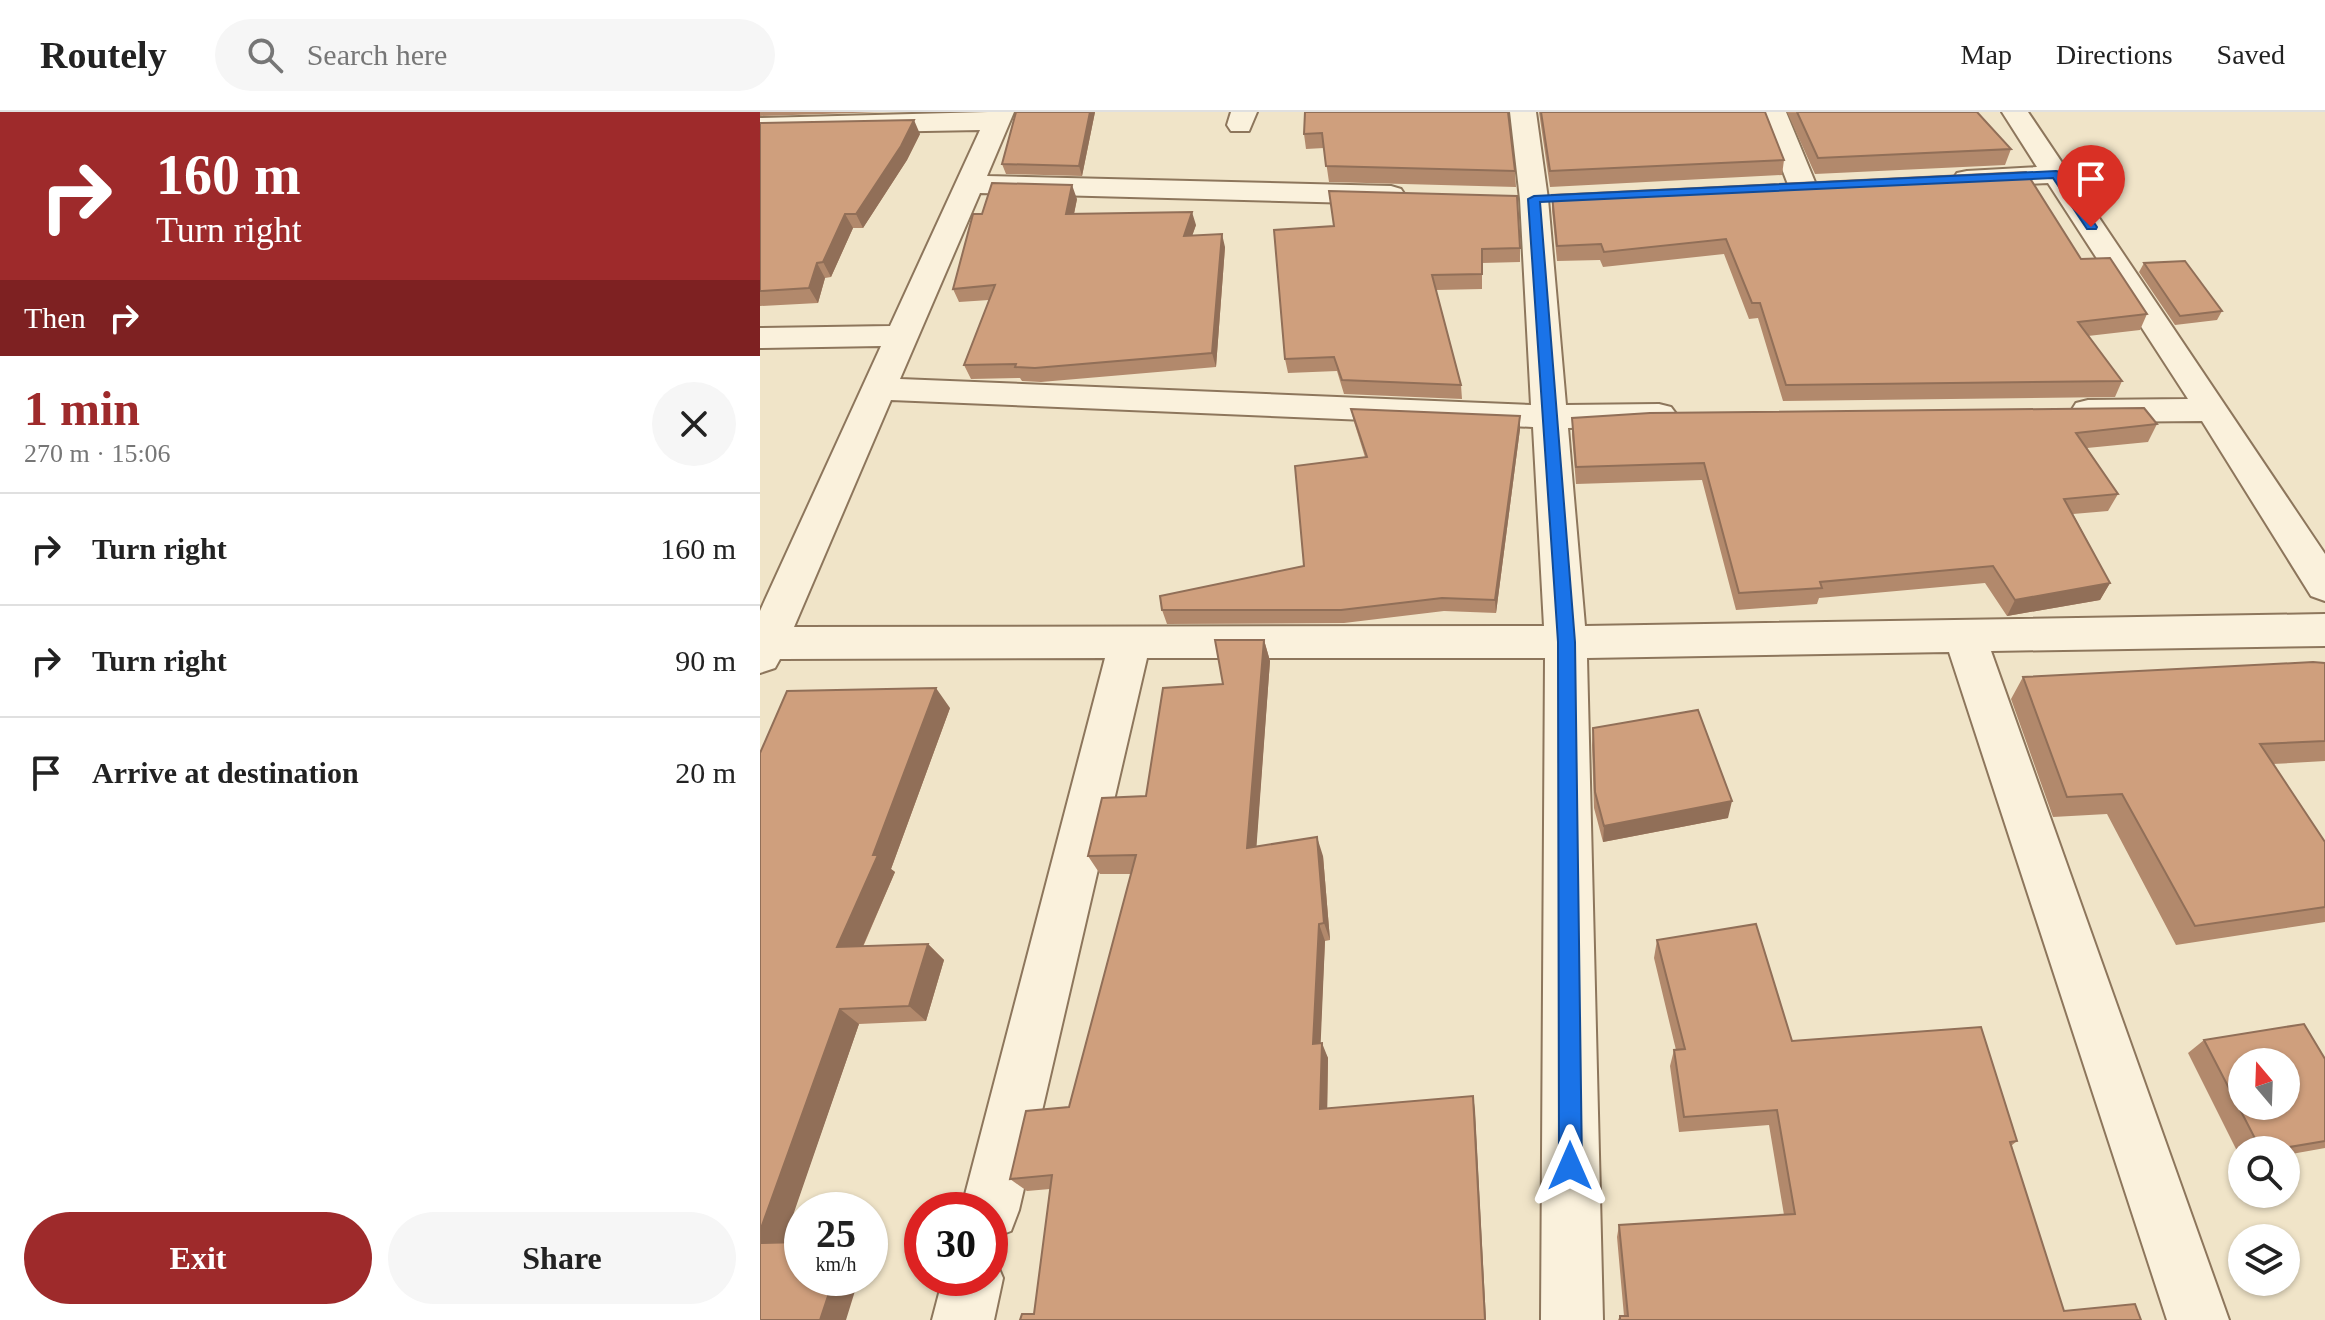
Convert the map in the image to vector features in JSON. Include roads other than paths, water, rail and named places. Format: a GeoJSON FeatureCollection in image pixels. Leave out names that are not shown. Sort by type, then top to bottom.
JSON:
{"type":"FeatureCollection","features":[{"type":"Feature","properties":{"kind":"street"},"geometry":{"type":"LineString","coordinates":[[1523,112],[1534,198],[1566,642],[1572,1320]]}},
{"type":"Feature","properties":{"kind":"street"},"geometry":{"type":"LineString","coordinates":[[1773,112],[1803,187]]}},
{"type":"Feature","properties":{"kind":"street"},"geometry":{"type":"LineString","coordinates":[[2015,112],[2213,410],[2325,586]]}},
{"type":"Feature","properties":{"kind":"street"},"geometry":{"type":"LineString","coordinates":[[760,126],[999,117],[763,650],[1130,642],[1566,642],[2325,630]]}},
{"type":"Feature","properties":{"kind":"street"},"geometry":{"type":"LineString","coordinates":[[1945,180],[2056,174]]}},
{"type":"Feature","properties":{"kind":"street"},"geometry":{"type":"LineString","coordinates":[[969,184],[1424,196]]}},
{"type":"Feature","properties":{"kind":"street"},"geometry":{"type":"LineString","coordinates":[[1771,188],[1834,185]]}},
{"type":"Feature","properties":{"kind":"street"},"geometry":{"type":"LineString","coordinates":[[760,338],[901,336]]}},
{"type":"Feature","properties":{"kind":"street"},"geometry":{"type":"LineString","coordinates":[[878,389],[1550,417],[1692,415]]}},
{"type":"Feature","properties":{"kind":"street"},"geometry":{"type":"LineString","coordinates":[[2055,412],[2213,410]]}},
{"type":"Feature","properties":{"kind":"street"},"geometry":{"type":"LineString","coordinates":[[1965,636],[2198,1320]]}},
{"type":"Feature","properties":{"kind":"street"},"geometry":{"type":"LineString","coordinates":[[994,1192],[1130,642]]}},
{"type":"Feature","properties":{"kind":"street"},"geometry":{"type":"LineString","coordinates":[[963,1320],[969,1296]]}}]}
